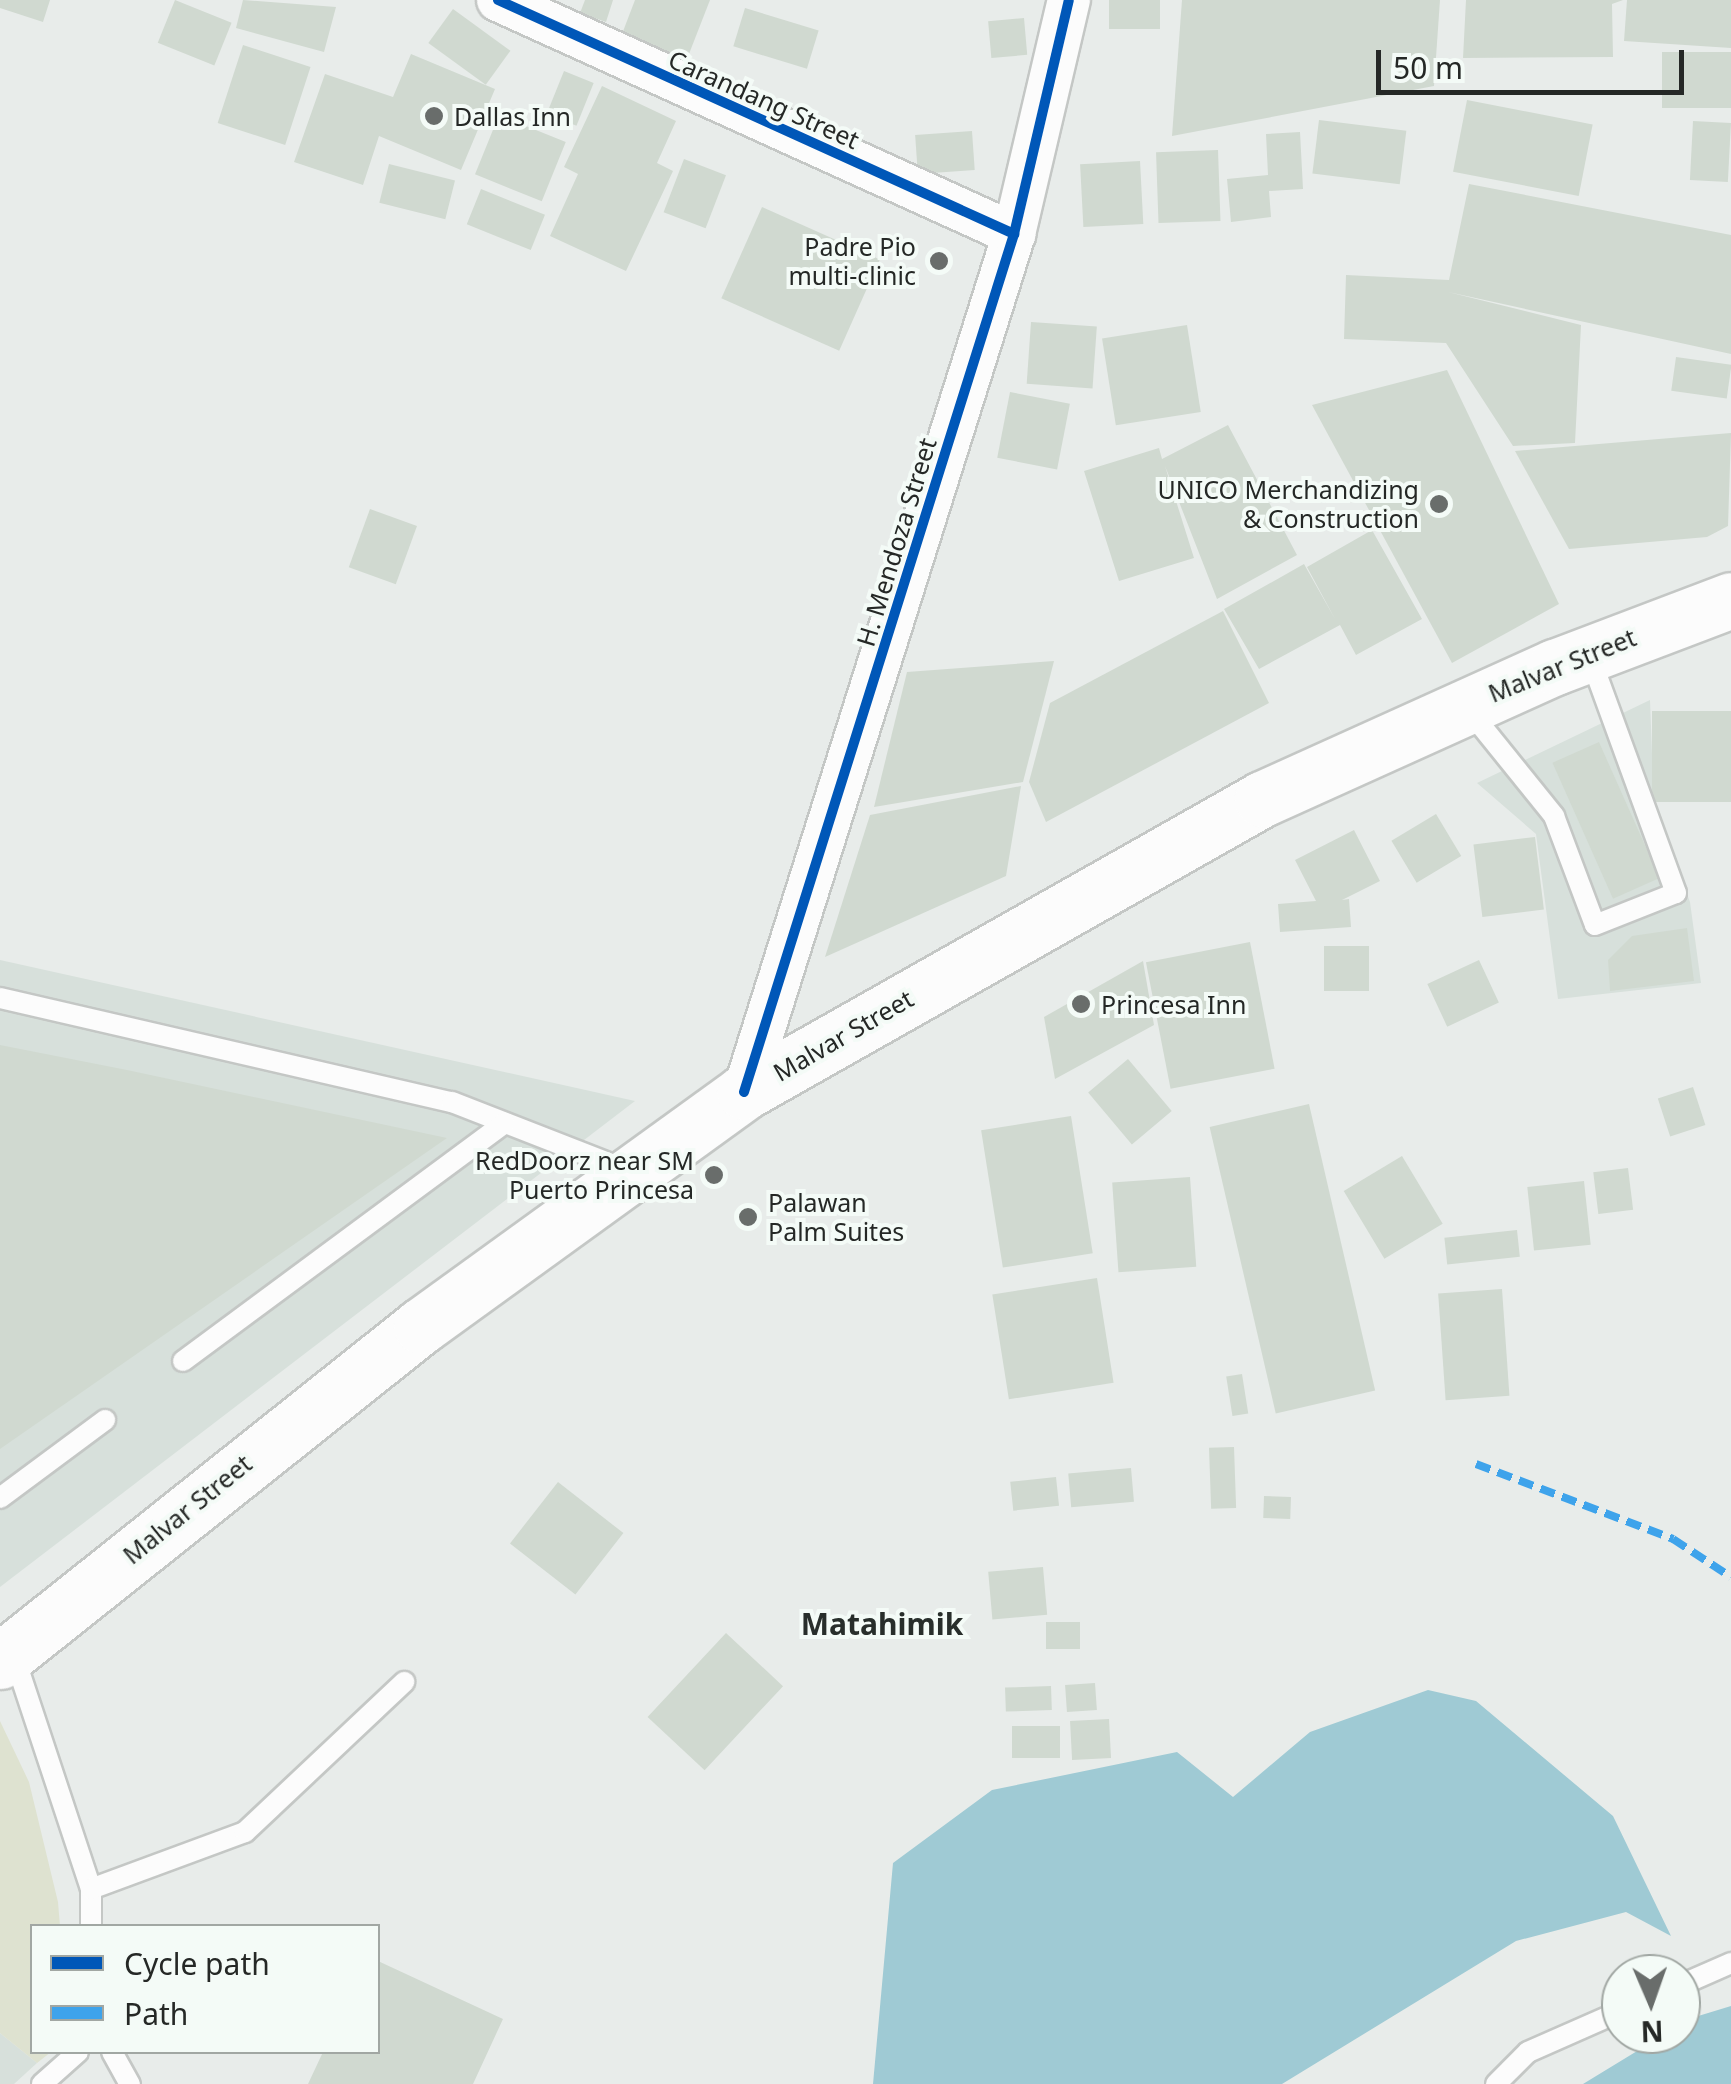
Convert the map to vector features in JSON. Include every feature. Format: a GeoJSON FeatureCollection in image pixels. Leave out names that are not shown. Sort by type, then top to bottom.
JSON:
{"type":"FeatureCollection","features":[{"type":"Feature","properties":{"kind":"main road","name":"Malvar Street"},"geometry":{"type":"LineString","coordinates":[[4,1651],[264,1446],[744,1092],[1262,799],[1589,652],[1731,600]]}},
{"type":"Feature","properties":{"kind":"street","name":"Carandang Street"},"geometry":{"type":"LineString","coordinates":[[498,0],[1014,234]]}},
{"type":"Feature","properties":{"kind":"street","name":"H. Mendoza Street"},"geometry":{"type":"LineString","coordinates":[[744,1092],[1014,234],[1069,0]]}},
{"type":"Feature","properties":{"kind":"lane"},"geometry":{"type":"LineString","coordinates":[[1465,705],[1554,816],[1596,925],[1676,893],[1589,652]]}},
{"type":"Feature","properties":{"kind":"lane"},"geometry":{"type":"LineString","coordinates":[[0,998],[452,1102],[633,1172]]}},
{"type":"Feature","properties":{"kind":"lane"},"geometry":{"type":"LineString","coordinates":[[184,1362],[505,1123]]}},
{"type":"Feature","properties":{"kind":"lane"},"geometry":{"type":"LineString","coordinates":[[0,1498],[105,1420]]}},
{"type":"Feature","properties":{"kind":"lane"},"geometry":{"type":"LineString","coordinates":[[4,1651],[91,1889],[92,1924]]}},
{"type":"Feature","properties":{"kind":"lane"},"geometry":{"type":"LineString","coordinates":[[91,1889],[245,1832],[404,1682]]}},
{"type":"Feature","properties":{"kind":"lane"},"geometry":{"type":"LineString","coordinates":[[1701,1976],[1731,1963]]}},
{"type":"Feature","properties":{"kind":"lane"},"geometry":{"type":"LineString","coordinates":[[1496,2084],[1528,2052],[1601,2020]]}},
{"type":"Feature","properties":{"kind":"lane"},"geometry":{"type":"LineString","coordinates":[[42,2084],[76,2054]]}},
{"type":"Feature","properties":{"kind":"lane"},"geometry":{"type":"LineString","coordinates":[[113,2054],[130,2084]]}},
{"type":"Feature","properties":{"kind":"shaded area"},"geometry":{"type":"Polygon","coordinates":[[[1650,700],[1654,807],[1690,902],[1701,983],[1558,999],[1536,834],[1477,783],[1650,700]]]}},
{"type":"Feature","properties":{"kind":"shaded area"},"geometry":{"type":"Polygon","coordinates":[[[0,960],[635,1101],[0,1587],[0,960]]]}},
{"type":"Feature","properties":{"kind":"shaded area"},"geometry":{"type":"Polygon","coordinates":[[[0,2033],[37,2063],[14,2084],[0,2084],[0,2033]]]}},
{"type":"Feature","properties":{"kind":"green space"},"geometry":{"type":"Polygon","coordinates":[[[0,1721],[29,1782],[60,1924],[30,1924],[30,2054],[48,2054],[37,2063],[0,2033],[0,1721]]]}},
{"type":"Feature","properties":{"kind":"water"},"geometry":{"type":"Polygon","coordinates":[[[1428,1690],[1476,1701],[1613,1816],[1671,1936],[1626,1912],[1516,1941],[1282,2084],[873,2084],[893,1863],[992,1790],[1177,1752],[1233,1797],[1310,1732],[1428,1690]]]}},
{"type":"Feature","properties":{"kind":"water"},"geometry":{"type":"Polygon","coordinates":[[[1731,2006],[1731,2084],[1583,2084],[1632,2054],[1701,2054],[1701,2015],[1731,2006]]]}},
{"type":"Feature","properties":{"kind":"building"},"geometry":{"type":"Polygon","coordinates":[[[0,0],[50,0],[43,22],[0,8],[0,0]]]}},
{"type":"Feature","properties":{"kind":"building"},"geometry":{"type":"Polygon","coordinates":[[[175,0],[232,23],[214,66],[158,43],[175,0]]]}},
{"type":"Feature","properties":{"kind":"building"},"geometry":{"type":"Polygon","coordinates":[[[243,0],[336,7],[324,52],[236,28],[243,0]]]}},
{"type":"Feature","properties":{"kind":"building"},"geometry":{"type":"Polygon","coordinates":[[[585,0],[613,0],[606,22],[580,13],[585,0]]]}},
{"type":"Feature","properties":{"kind":"building"},"geometry":{"type":"Polygon","coordinates":[[[635,0],[710,0],[687,59],[622,34],[635,0]]]}},
{"type":"Feature","properties":{"kind":"building"},"geometry":{"type":"Polygon","coordinates":[[[1109,0],[1160,0],[1160,29],[1109,29],[1109,0]]]}},
{"type":"Feature","properties":{"kind":"building"},"geometry":{"type":"Polygon","coordinates":[[[1182,0],[1440,0],[1434,86],[1172,136],[1182,0]]]}},
{"type":"Feature","properties":{"kind":"building"},"geometry":{"type":"Polygon","coordinates":[[[1466,0],[1623,0],[1612,4],[1613,57],[1463,58],[1466,0]]]}},
{"type":"Feature","properties":{"kind":"building"},"geometry":{"type":"Polygon","coordinates":[[[1627,0],[1731,0],[1731,48],[1624,41],[1627,0]]]}},
{"type":"Feature","properties":{"kind":"building"},"geometry":{"type":"Polygon","coordinates":[[[745,8],[819,31],[807,69],[733,46],[745,8]]]}},
{"type":"Feature","properties":{"kind":"building"},"geometry":{"type":"Polygon","coordinates":[[[453,9],[510,51],[486,85],[428,43],[453,9]]]}},
{"type":"Feature","properties":{"kind":"building"},"geometry":{"type":"Polygon","coordinates":[[[1024,18],[1027,55],[991,58],[988,21],[1024,18]]]}},
{"type":"Feature","properties":{"kind":"building"},"geometry":{"type":"Polygon","coordinates":[[[243,45],[311,67],[285,145],[218,123],[243,45]]]}},
{"type":"Feature","properties":{"kind":"building"},"geometry":{"type":"Polygon","coordinates":[[[1662,52],[1731,52],[1731,108],[1662,108],[1662,52]]]}},
{"type":"Feature","properties":{"kind":"building"},"geometry":{"type":"Polygon","coordinates":[[[411,54],[495,89],[461,170],[379,136],[363,185],[294,162],[325,74],[393,97],[411,54]]]}},
{"type":"Feature","properties":{"kind":"building"},"geometry":{"type":"Polygon","coordinates":[[[564,71],[594,83],[576,126],[547,114],[564,71]]]}},
{"type":"Feature","properties":{"kind":"building"},"geometry":{"type":"Polygon","coordinates":[[[602,86],[676,121],[657,163],[673,171],[626,271],[550,236],[578,174],[564,167],[602,86]]]}},
{"type":"Feature","properties":{"kind":"building"},"geometry":{"type":"Polygon","coordinates":[[[1467,100],[1593,124],[1579,196],[1453,172],[1467,100]]]}},
{"type":"Feature","properties":{"kind":"building"},"geometry":{"type":"Polygon","coordinates":[[[499,115],[566,142],[542,201],[475,174],[499,115]]]}},
{"type":"Feature","properties":{"kind":"building"},"geometry":{"type":"Polygon","coordinates":[[[1319,120],[1406,131],[1400,184],[1312,174],[1319,120]]]}},
{"type":"Feature","properties":{"kind":"building"},"geometry":{"type":"Polygon","coordinates":[[[1693,121],[1731,123],[1728,182],[1690,180],[1693,121]]]}},
{"type":"Feature","properties":{"kind":"building"},"geometry":{"type":"Polygon","coordinates":[[[972,131],[975,170],[918,174],[915,135],[972,131]]]}},
{"type":"Feature","properties":{"kind":"building"},"geometry":{"type":"Polygon","coordinates":[[[1300,132],[1303,189],[1269,191],[1271,217],[1231,222],[1227,179],[1268,175],[1266,134],[1300,132]]]}},
{"type":"Feature","properties":{"kind":"building"},"geometry":{"type":"Polygon","coordinates":[[[1218,150],[1220,221],[1159,223],[1156,152],[1218,150]]]}},
{"type":"Feature","properties":{"kind":"building"},"geometry":{"type":"Polygon","coordinates":[[[684,159],[726,175],[706,228],[664,212],[684,159]]]}},
{"type":"Feature","properties":{"kind":"building"},"geometry":{"type":"Polygon","coordinates":[[[1140,161],[1143,224],[1083,227],[1080,164],[1140,161]]]}},
{"type":"Feature","properties":{"kind":"building"},"geometry":{"type":"Polygon","coordinates":[[[389,164],[455,180],[445,219],[379,203],[389,164]]]}},
{"type":"Feature","properties":{"kind":"building"},"geometry":{"type":"Polygon","coordinates":[[[1469,184],[1731,235],[1731,354],[1448,292],[1581,325],[1575,443],[1513,446],[1446,343],[1344,339],[1346,275],[1449,280],[1469,184]]]}},
{"type":"Feature","properties":{"kind":"building"},"geometry":{"type":"Polygon","coordinates":[[[481,189],[545,215],[531,250],[467,224],[481,189]]]}},
{"type":"Feature","properties":{"kind":"building"},"geometry":{"type":"Polygon","coordinates":[[[762,207],[880,259],[839,351],[721,298],[762,207]]]}},
{"type":"Feature","properties":{"kind":"building"},"geometry":{"type":"Polygon","coordinates":[[[1031,322],[1097,327],[1093,388],[1027,384],[1031,322]]]}},
{"type":"Feature","properties":{"kind":"building"},"geometry":{"type":"Polygon","coordinates":[[[1187,325],[1201,412],[1116,425],[1102,338],[1187,325]]]}},
{"type":"Feature","properties":{"kind":"building"},"geometry":{"type":"Polygon","coordinates":[[[1676,357],[1731,365],[1727,398],[1671,391],[1676,357]]]}},
{"type":"Feature","properties":{"kind":"building","name":"UNICO Merchandizing & Construction"},"geometry":{"type":"Polygon","coordinates":[[[1447,370],[1559,604],[1452,663],[1312,405],[1447,370]]]}},
{"type":"Feature","properties":{"kind":"building"},"geometry":{"type":"Polygon","coordinates":[[[1010,392],[1070,404],[1057,469],[997,458],[1010,392]]]}},
{"type":"Feature","properties":{"kind":"building"},"geometry":{"type":"Polygon","coordinates":[[[1228,425],[1297,555],[1217,599],[1165,466],[1194,558],[1119,581],[1084,471],[1159,448],[1162,459],[1228,425]]]}},
{"type":"Feature","properties":{"kind":"building"},"geometry":{"type":"Polygon","coordinates":[[[1731,433],[1728,526],[1707,537],[1569,549],[1515,451],[1731,433]]]}},
{"type":"Feature","properties":{"kind":"building"},"geometry":{"type":"Polygon","coordinates":[[[370,509],[417,526],[396,584],[349,567],[370,509]]]}},
{"type":"Feature","properties":{"kind":"building"},"geometry":{"type":"Polygon","coordinates":[[[1372,530],[1422,619],[1356,655],[1340,625],[1259,669],[1224,609],[1304,564],[1335,619],[1307,567],[1372,530]]]}},
{"type":"Feature","properties":{"kind":"building"},"geometry":{"type":"Polygon","coordinates":[[[1223,611],[1269,703],[1046,822],[1029,782],[1050,703],[1223,611]]]}},
{"type":"Feature","properties":{"kind":"building"},"geometry":{"type":"Polygon","coordinates":[[[1054,661],[1023,782],[874,807],[907,672],[1054,661]]]}},
{"type":"Feature","properties":{"kind":"building"},"geometry":{"type":"Polygon","coordinates":[[[1652,711],[1731,711],[1731,802],[1652,802],[1652,711]]]}},
{"type":"Feature","properties":{"kind":"building"},"geometry":{"type":"Polygon","coordinates":[[[1599,742],[1660,878],[1613,899],[1552,763],[1599,742]]]}},
{"type":"Feature","properties":{"kind":"building"},"geometry":{"type":"Polygon","coordinates":[[[1021,786],[1006,876],[825,957],[870,815],[1021,786]]]}},
{"type":"Feature","properties":{"kind":"building"},"geometry":{"type":"Polygon","coordinates":[[[1436,814],[1461,856],[1417,883],[1391,841],[1436,814]]]}},
{"type":"Feature","properties":{"kind":"building"},"geometry":{"type":"Polygon","coordinates":[[[1354,830],[1380,881],[1342,900],[1349,899],[1351,927],[1280,932],[1278,904],[1316,901],[1295,860],[1354,830]]]}},
{"type":"Feature","properties":{"kind":"building"},"geometry":{"type":"Polygon","coordinates":[[[1535,837],[1544,909],[1482,917],[1473,845],[1535,837]]]}},
{"type":"Feature","properties":{"kind":"building"},"geometry":{"type":"Polygon","coordinates":[[[1687,928],[1694,981],[1610,991],[1608,960],[1632,936],[1687,928]]]}},
{"type":"Feature","properties":{"kind":"building"},"geometry":{"type":"Polygon","coordinates":[[[1250,942],[1275,1069],[1171,1089],[1146,962],[1250,942]]]}},
{"type":"Feature","properties":{"kind":"building"},"geometry":{"type":"Polygon","coordinates":[[[1324,946],[1369,946],[1369,991],[1324,991],[1324,946]]]}},
{"type":"Feature","properties":{"kind":"building"},"geometry":{"type":"Polygon","coordinates":[[[1479,960],[1499,1003],[1447,1027],[1427,984],[1479,960]]]}},
{"type":"Feature","properties":{"kind":"building"},"geometry":{"type":"Polygon","coordinates":[[[1143,961],[1154,1025],[1055,1079],[1044,1017],[1143,961]]]}},
{"type":"Feature","properties":{"kind":"building"},"geometry":{"type":"Polygon","coordinates":[[[0,1045],[127,1070],[447,1138],[0,1449],[0,1045]]]}},
{"type":"Feature","properties":{"kind":"building"},"geometry":{"type":"Polygon","coordinates":[[[1128,1059],[1172,1111],[1132,1145],[1088,1092],[1128,1059]]]}},
{"type":"Feature","properties":{"kind":"building"},"geometry":{"type":"Polygon","coordinates":[[[1693,1087],[1705,1125],[1670,1136],[1658,1098],[1693,1087]]]}},
{"type":"Feature","properties":{"kind":"building"},"geometry":{"type":"Polygon","coordinates":[[[1309,1104],[1375,1390],[1276,1413],[1210,1127],[1309,1104]]]}},
{"type":"Feature","properties":{"kind":"building"},"geometry":{"type":"Polygon","coordinates":[[[1071,1116],[1093,1253],[1003,1268],[981,1130],[1071,1116]]]}},
{"type":"Feature","properties":{"kind":"building"},"geometry":{"type":"Polygon","coordinates":[[[1402,1156],[1443,1224],[1384,1259],[1344,1191],[1402,1156]]]}},
{"type":"Feature","properties":{"kind":"building"},"geometry":{"type":"Polygon","coordinates":[[[1628,1168],[1633,1210],[1598,1214],[1593,1172],[1628,1168]]]}},
{"type":"Feature","properties":{"kind":"building"},"geometry":{"type":"Polygon","coordinates":[[[1190,1177],[1196,1267],[1118,1272],[1112,1182],[1190,1177]]]}},
{"type":"Feature","properties":{"kind":"building"},"geometry":{"type":"Polygon","coordinates":[[[1584,1181],[1591,1245],[1534,1251],[1527,1187],[1584,1181]]]}},
{"type":"Feature","properties":{"kind":"building"},"geometry":{"type":"Polygon","coordinates":[[[1517,1230],[1520,1257],[1447,1264],[1444,1238],[1517,1230]]]}},
{"type":"Feature","properties":{"kind":"building"},"geometry":{"type":"Polygon","coordinates":[[[1097,1278],[1114,1383],[1009,1399],[992,1295],[1097,1278]]]}},
{"type":"Feature","properties":{"kind":"building"},"geometry":{"type":"Polygon","coordinates":[[[1502,1289],[1509,1396],[1446,1400],[1438,1293],[1502,1289]]]}},
{"type":"Feature","properties":{"kind":"building"},"geometry":{"type":"Polygon","coordinates":[[[1242,1374],[1248,1414],[1232,1416],[1226,1377],[1242,1374]]]}},
{"type":"Feature","properties":{"kind":"building"},"geometry":{"type":"Polygon","coordinates":[[[1234,1447],[1236,1508],[1211,1509],[1209,1448],[1234,1447]]]}},
{"type":"Feature","properties":{"kind":"building"},"geometry":{"type":"Polygon","coordinates":[[[1131,1468],[1134,1502],[1071,1507],[1068,1473],[1131,1468]]]}},
{"type":"Feature","properties":{"kind":"building"},"geometry":{"type":"Polygon","coordinates":[[[1056,1477],[1059,1506],[1013,1511],[1010,1482],[1056,1477]]]}},
{"type":"Feature","properties":{"kind":"building"},"geometry":{"type":"Polygon","coordinates":[[[558,1482],[623,1533],[575,1595],[510,1543],[558,1482]]]}},
{"type":"Feature","properties":{"kind":"building"},"geometry":{"type":"Polygon","coordinates":[[[1264,1496],[1291,1497],[1290,1519],[1263,1518],[1264,1496]]]}},
{"type":"Feature","properties":{"kind":"building"},"geometry":{"type":"Polygon","coordinates":[[[1043,1567],[1047,1615],[992,1620],[988,1572],[1043,1567]]]}},
{"type":"Feature","properties":{"kind":"building"},"geometry":{"type":"Polygon","coordinates":[[[1046,1622],[1080,1622],[1080,1649],[1046,1649],[1046,1622]]]}},
{"type":"Feature","properties":{"kind":"building"},"geometry":{"type":"Polygon","coordinates":[[[726,1633],[783,1686],[705,1770],[648,1717],[726,1633]]]}},
{"type":"Feature","properties":{"kind":"building"},"geometry":{"type":"Polygon","coordinates":[[[1095,1683],[1097,1710],[1067,1712],[1065,1685],[1095,1683]]]}},
{"type":"Feature","properties":{"kind":"building"},"geometry":{"type":"Polygon","coordinates":[[[1051,1686],[1052,1710],[1006,1712],[1005,1688],[1051,1686]]]}},
{"type":"Feature","properties":{"kind":"building"},"geometry":{"type":"Polygon","coordinates":[[[1109,1719],[1111,1758],[1072,1760],[1070,1721],[1109,1719]]]}},
{"type":"Feature","properties":{"kind":"building"},"geometry":{"type":"Polygon","coordinates":[[[1012,1726],[1060,1726],[1060,1758],[1012,1758],[1012,1726]]]}},
{"type":"Feature","properties":{"kind":"building"},"geometry":{"type":"Polygon","coordinates":[[[380,1962],[503,2019],[473,2084],[308,2084],[322,2054],[380,2054],[380,1962]]]}},
{"type":"Feature","properties":{"kind":"marked path"},"geometry":{"type":"LineString","coordinates":[[1476,1464],[1673,1539],[1731,1577]]}},
{"type":"Feature","properties":{"kind":"cycle path"},"geometry":{"type":"LineString","coordinates":[[498,0],[1014,234]]}},
{"type":"Feature","properties":{"kind":"cycle path"},"geometry":{"type":"LineString","coordinates":[[744,1092],[1014,234],[1069,0]]}},
{"type":"Feature","properties":{"kind":"place","name":"Dallas Inn"},"geometry":{"type":"Point","coordinates":[434,116]}},
{"type":"Feature","properties":{"kind":"place","name":"Padre Pio multi-clinic"},"geometry":{"type":"Point","coordinates":[939,261]}},
{"type":"Feature","properties":{"kind":"place","name":"UNICO Merchandizing & Construction"},"geometry":{"type":"Point","coordinates":[1439,504]}},
{"type":"Feature","properties":{"kind":"place","name":"Princesa Inn"},"geometry":{"type":"Point","coordinates":[1081,1004]}},
{"type":"Feature","properties":{"kind":"place","name":"RedDoorz near SM Puerto Princesa"},"geometry":{"type":"Point","coordinates":[714,1175]}},
{"type":"Feature","properties":{"kind":"place","name":"Palawan Palm Suites"},"geometry":{"type":"Point","coordinates":[748,1217]}},
{"type":"Feature","properties":{"kind":"district","name":"Matahimik"},"geometry":{"type":"Point","coordinates":[882,1624]}}]}
